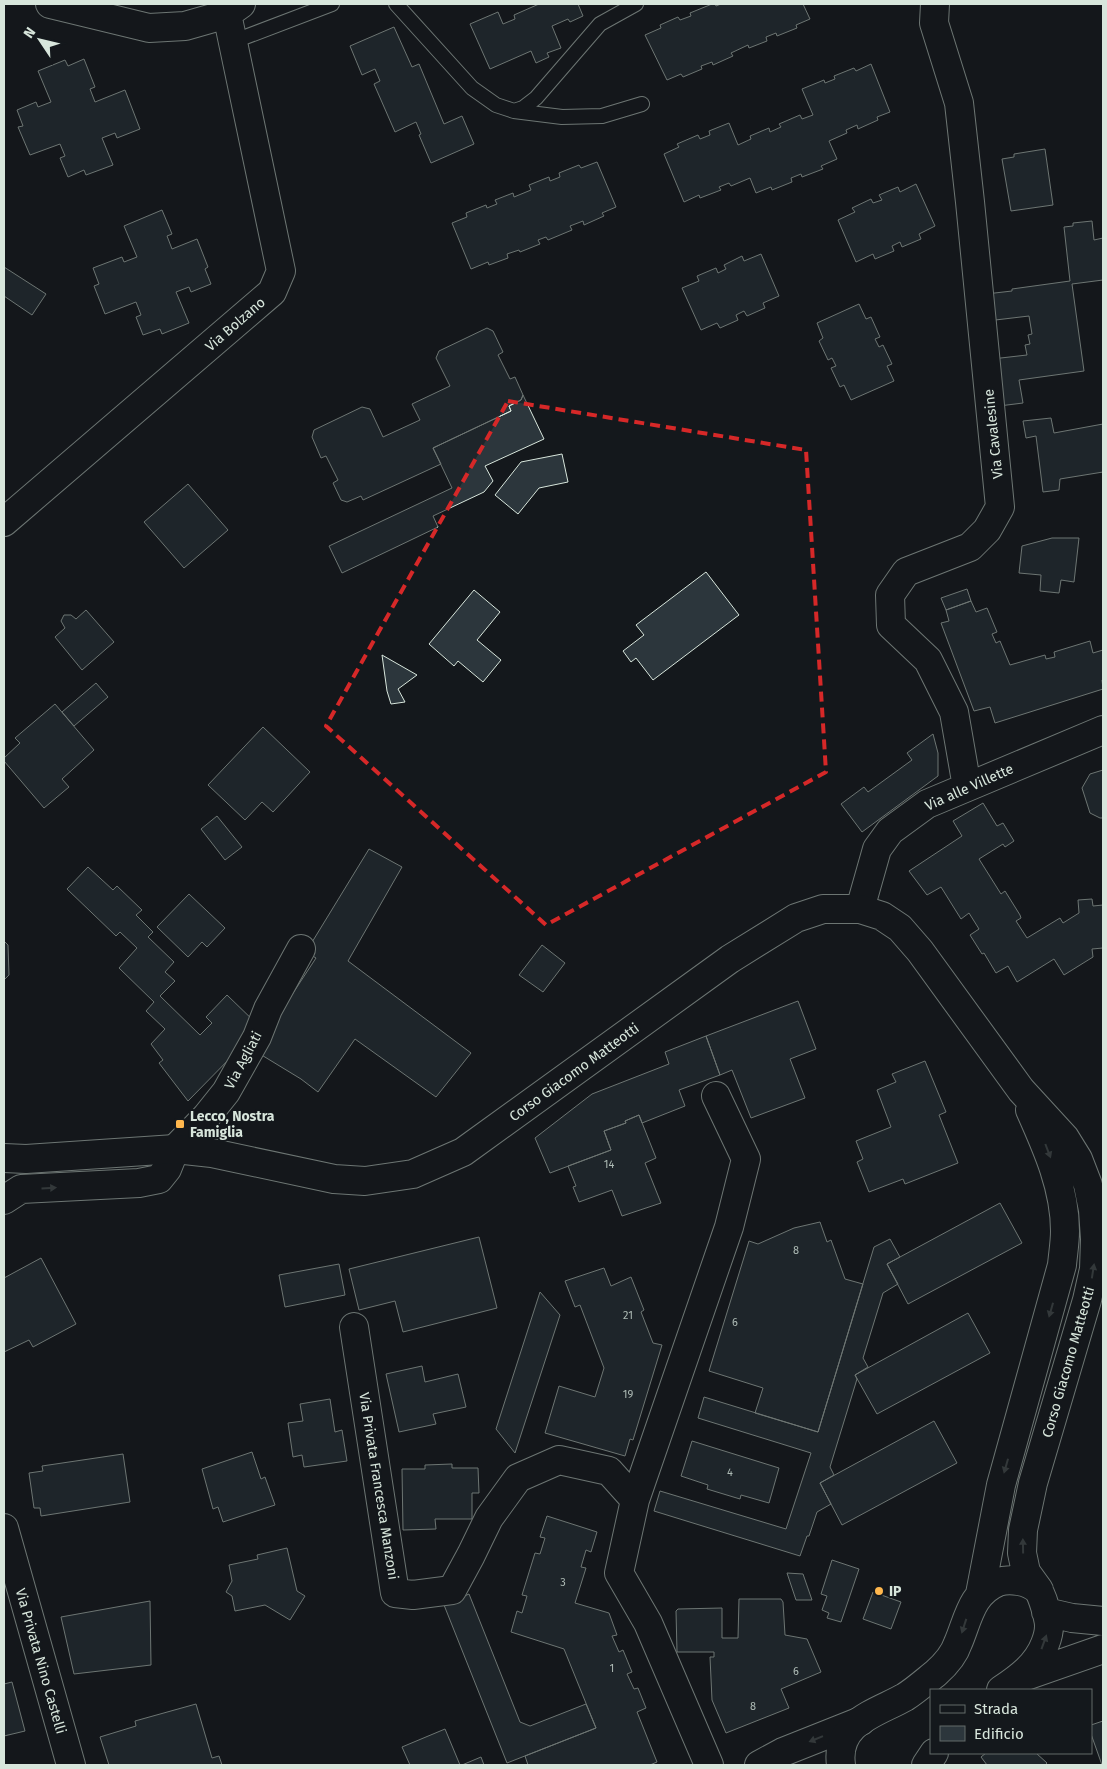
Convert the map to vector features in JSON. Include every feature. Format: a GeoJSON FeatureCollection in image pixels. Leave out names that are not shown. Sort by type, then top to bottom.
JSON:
{"type":"FeatureCollection","features":[{"type":"Feature","properties":{"kind":"street"},"geometry":{"type":"LineString","coordinates":[[50,4],[149,28],[185,26],[234,9]]}},
{"type":"Feature","properties":{"kind":"street","name":"Via Cavalesine"},"geometry":{"type":"LineString","coordinates":[[935,4],[934,22],[959,103],[1000,507],[987,530],[970,547],[906,572],[890,595],[891,624],[928,660],[954,712],[967,787]]}},
{"type":"Feature","properties":{"kind":"street","name":"Via Bolzano"},"geometry":{"type":"LineString","coordinates":[[4,522],[272,292],[281,271],[232,42],[234,9]]}},
{"type":"Feature","properties":{"kind":"street","name":"Via alle Villette"},"geometry":{"type":"LineString","coordinates":[[860,909],[877,849],[890,831],[927,804],[1103,730]]}},
{"type":"Feature","properties":{"kind":"street","name":"Corso Giacomo Matteotti"},"geometry":{"type":"LineString","coordinates":[[15,1158],[175,1149],[212,1153],[334,1179],[365,1181],[413,1174],[463,1152],[730,959],[796,918],[822,909],[860,909],[882,916],[900,928],[920,951],[1021,1090],[1065,1138],[1078,1159],[1088,1185],[1095,1239],[1094,1269],[1087,1300],[1032,1484],[1023,1530],[1022,1553],[1026,1572],[1043,1601]]}},
{"type":"Feature","properties":{"kind":"street","name":"Via Agliati"},"geometry":{"type":"LineString","coordinates":[[4,1200],[21,1189],[139,1183],[159,1179],[167,1169],[175,1149],[206,1117],[226,1092],[257,1037],[268,1009],[301,949]]}},
{"type":"Feature","properties":{"kind":"street","name":"Corso Giacomo Matteotti"},"geometry":{"type":"LineString","coordinates":[[980,1594],[1000,1485],[1052,1304],[1062,1265],[1064,1248],[1065,1230],[1060,1191],[1049,1152],[1021,1090]]}},
{"type":"Feature","properties":{"kind":"street"},"geometry":{"type":"LineString","coordinates":[[709,1765],[648,1623],[619,1573],[635,1500],[729,1227],[746,1159],[716,1096]]}},
{"type":"Feature","properties":{"kind":"street","name":"Via Privata Francesca Manzoni"},"geometry":{"type":"LineString","coordinates":[[354,1328],[395,1593],[413,1595],[452,1590],[489,1518],[518,1478],[559,1460],[610,1471],[635,1500]]}},
{"type":"Feature","properties":{"kind":"street","name":"Via Privata Nino Castelli"},"geometry":{"type":"LineString","coordinates":[[4,1528],[71,1765]]}},
{"type":"Feature","properties":{"kind":"street"},"geometry":{"type":"LineString","coordinates":[[841,1765],[841,1749],[847,1733],[874,1712],[906,1696],[944,1666],[958,1644],[973,1603],[980,1594],[998,1582],[1024,1582],[1043,1601],[1079,1619],[1103,1621]]}},
{"type":"Feature","properties":{"kind":"street"},"geometry":{"type":"LineString","coordinates":[[1010,1684],[1034,1663],[1045,1645],[1049,1626],[1043,1601]]}},
{"type":"Feature","properties":{"kind":"street"},"geometry":{"type":"LineString","coordinates":[[1010,1684],[1103,1649]]}},
{"type":"Feature","properties":{"kind":"street"},"geometry":{"type":"LineString","coordinates":[[759,1765],[783,1752],[861,1721]]}},
{"type":"Feature","properties":{"kind":"street"},"geometry":{"type":"LineString","coordinates":[[926,1765],[933,1754]]}},
{"type":"Feature","properties":{"kind":"lane"},"geometry":{"type":"LineString","coordinates":[[232,42],[332,4]]}},
{"type":"Feature","properties":{"kind":"lane"},"geometry":{"type":"LineString","coordinates":[[396,4],[472,88],[496,105],[514,111],[562,117],[602,116],[642,104]]}},
{"type":"Feature","properties":{"kind":"lane"},"geometry":{"type":"LineString","coordinates":[[514,111],[523,108],[536,98],[600,24],[636,4]]}},
{"type":"Feature","properties":{"kind":"highlighted area"},"geometry":{"type":"Polygon","coordinates":[[[508,401],[806,450],[826,772],[546,925],[326,726],[508,401]]]}},
{"type":"Feature","properties":{"kind":"building"},"geometry":{"type":"Polygon","coordinates":[[[539,4],[578,4],[583,16],[570,22],[568,19],[552,26],[561,48],[547,53],[549,57],[536,63],[531,51],[490,69],[470,24],[498,12],[503,24],[515,19],[514,15],[539,4]]]}},
{"type":"Feature","properties":{"kind":"building"},"geometry":{"type":"Polygon","coordinates":[[[712,4],[716,6],[721,4],[803,4],[810,19],[796,25],[797,28],[777,36],[776,33],[766,37],[767,41],[749,48],[748,45],[731,53],[733,56],[713,65],[712,62],[701,66],[702,69],[683,77],[681,74],[667,80],[645,35],[661,28],[660,25],[678,17],[680,20],[691,16],[690,13],[712,4]]]}},
{"type":"Feature","properties":{"kind":"building"},"geometry":{"type":"Polygon","coordinates":[[[394,27],[412,67],[419,64],[444,124],[462,116],[474,144],[431,163],[419,135],[421,134],[416,122],[395,132],[374,84],[380,81],[375,69],[362,75],[350,46],[394,27]]]}},
{"type":"Feature","properties":{"kind":"building"},"geometry":{"type":"Polygon","coordinates":[[[84,59],[95,87],[90,89],[95,102],[125,90],[140,129],[117,138],[115,133],[102,138],[113,165],[86,175],[84,170],[68,177],[60,158],[65,156],[60,144],[30,155],[18,127],[23,126],[17,110],[36,102],[38,107],[51,102],[38,71],[65,60],[68,66],[84,59]]]}},
{"type":"Feature","properties":{"kind":"building"},"geometry":{"type":"Polygon","coordinates":[[[871,64],[890,112],[877,117],[878,120],[858,129],[857,125],[846,130],[847,133],[829,141],[837,159],[821,166],[823,169],[802,177],[801,174],[791,178],[792,182],[772,190],[771,187],[756,193],[750,178],[731,186],[729,183],[719,187],[721,190],[700,198],[699,195],[684,202],[664,154],[679,147],[677,144],[698,135],[700,139],[710,135],[709,131],[729,123],[738,145],[751,139],[750,136],[769,128],[770,132],[781,127],[779,124],[800,115],[802,119],[813,115],[802,89],[824,80],[825,83],[835,79],[834,76],[854,68],[856,71],[871,64]]]}},
{"type":"Feature","properties":{"kind":"building"},"geometry":{"type":"Polygon","coordinates":[[[1045,149],[1053,205],[1011,211],[1002,159],[1014,157],[1014,154],[1045,149]]]}},
{"type":"Feature","properties":{"kind":"building"},"geometry":{"type":"Polygon","coordinates":[[[597,162],[616,207],[602,213],[604,216],[584,225],[583,221],[570,226],[572,230],[548,240],[546,237],[538,240],[540,244],[520,252],[519,250],[507,254],[508,258],[489,265],[488,262],[471,269],[452,223],[467,217],[466,213],[486,205],[487,208],[497,204],[495,200],[513,193],[514,197],[531,190],[529,185],[549,177],[550,181],[560,177],[559,173],[579,165],[581,168],[597,162]]]}},
{"type":"Feature","properties":{"kind":"building"},"geometry":{"type":"Polygon","coordinates":[[[916,184],[935,226],[919,234],[921,239],[902,247],[900,242],[892,246],[894,251],[875,259],[873,254],[856,262],[838,220],[855,212],[852,208],[871,199],[873,203],[882,200],[879,195],[898,187],[900,192],[916,184]]]}},
{"type":"Feature","properties":{"kind":"building"},"geometry":{"type":"Polygon","coordinates":[[[162,210],[172,234],[167,236],[172,249],[197,239],[208,267],[205,269],[211,284],[191,292],[189,287],[176,292],[189,323],[162,334],[160,329],[143,335],[136,317],[141,315],[136,302],[105,314],[94,286],[99,284],[93,268],[122,257],[124,262],[137,257],[124,226],[162,210]]]}},
{"type":"Feature","properties":{"kind":"building"},"geometry":{"type":"Polygon","coordinates":[[[1092,221],[1094,240],[1103,238],[1103,280],[1072,284],[1084,371],[1019,380],[1023,403],[999,406],[992,359],[1027,355],[1025,345],[1030,344],[1028,335],[1032,334],[1029,316],[987,321],[986,294],[1070,281],[1064,227],[1073,226],[1073,223],[1092,221]]]}},
{"type":"Feature","properties":{"kind":"building"},"geometry":{"type":"Polygon","coordinates":[[[761,254],[779,296],[763,303],[765,308],[747,316],[744,311],[736,315],[738,320],[720,328],[717,323],[701,330],[682,288],[699,281],[697,276],[716,268],[718,273],[726,269],[724,265],[742,256],[744,261],[761,254]]]}},
{"type":"Feature","properties":{"kind":"building"},"geometry":{"type":"Polygon","coordinates":[[[4,267],[46,294],[32,315],[4,296],[4,267]]]}},
{"type":"Feature","properties":{"kind":"building"},"geometry":{"type":"Polygon","coordinates":[[[859,304],[866,319],[871,317],[880,337],[875,339],[879,347],[883,345],[892,364],[887,366],[894,381],[851,400],[844,385],[840,387],[831,368],[836,366],[832,358],[828,360],[819,341],[823,338],[817,323],[859,304]]]}},
{"type":"Feature","properties":{"kind":"building"},"geometry":{"type":"Polygon","coordinates":[[[487,328],[493,331],[503,352],[498,355],[510,379],[515,377],[523,395],[521,400],[509,406],[511,411],[433,448],[441,464],[363,500],[361,496],[347,502],[341,500],[333,483],[338,480],[326,456],[321,458],[312,437],[314,430],[362,407],[370,409],[383,437],[420,420],[412,404],[450,386],[436,358],[439,351],[487,328]]]}},
{"type":"Feature","properties":{"kind":"building"},"geometry":{"type":"Polygon","coordinates":[[[523,395],[544,439],[485,466],[493,481],[484,492],[433,516],[438,527],[342,573],[329,546],[452,488],[433,448],[511,411],[509,406],[521,400],[523,395]]]}},
{"type":"Feature","properties":{"kind":"building"},"geometry":{"type":"Polygon","coordinates":[[[1051,418],[1054,433],[1103,424],[1103,472],[1060,479],[1059,490],[1043,492],[1036,436],[1026,438],[1023,421],[1051,418]]]}},
{"type":"Feature","properties":{"kind":"building"},"geometry":{"type":"Polygon","coordinates":[[[562,454],[568,482],[539,488],[518,514],[495,495],[521,462],[562,454]]]}},
{"type":"Feature","properties":{"kind":"building"},"geometry":{"type":"Polygon","coordinates":[[[188,484],[228,530],[184,568],[144,522],[188,484]]]}},
{"type":"Feature","properties":{"kind":"building"},"geometry":{"type":"Polygon","coordinates":[[[1052,538],[1079,538],[1074,582],[1061,580],[1059,593],[1040,591],[1041,575],[1019,573],[1022,546],[1052,538]]]}},
{"type":"Feature","properties":{"kind":"building"},"geometry":{"type":"Polygon","coordinates":[[[706,572],[739,615],[653,680],[636,658],[631,662],[623,651],[644,635],[636,625],[706,572]]]}},
{"type":"Feature","properties":{"kind":"building"},"geometry":{"type":"Polygon","coordinates":[[[967,589],[971,601],[946,610],[941,598],[967,589]]]}},
{"type":"Feature","properties":{"kind":"building"},"geometry":{"type":"Polygon","coordinates":[[[474,590],[500,612],[477,640],[501,660],[483,682],[458,661],[454,666],[429,644],[474,590]]]}},
{"type":"Feature","properties":{"kind":"building"},"geometry":{"type":"Polygon","coordinates":[[[971,601],[976,612],[987,608],[997,632],[992,634],[996,643],[1000,641],[1010,665],[1045,655],[1046,659],[1055,657],[1054,652],[1090,641],[1093,653],[1103,650],[1103,689],[995,723],[990,707],[974,711],[941,623],[949,621],[946,610],[971,601]]]}},
{"type":"Feature","properties":{"kind":"building"},"geometry":{"type":"Polygon","coordinates":[[[86,610],[114,642],[82,670],[55,637],[65,628],[61,621],[64,615],[71,615],[76,619],[86,610]]]}},
{"type":"Feature","properties":{"kind":"building"},"geometry":{"type":"Polygon","coordinates":[[[382,655],[417,675],[398,689],[405,702],[391,704],[387,691],[382,655]]]}},
{"type":"Feature","properties":{"kind":"building"},"geometry":{"type":"Polygon","coordinates":[[[96,683],[108,697],[74,726],[62,712],[96,683]]]}},
{"type":"Feature","properties":{"kind":"building"},"geometry":{"type":"Polygon","coordinates":[[[55,704],[94,750],[62,779],[69,787],[44,808],[4,761],[4,758],[20,743],[15,738],[55,704]]]}},
{"type":"Feature","properties":{"kind":"building"},"geometry":{"type":"Polygon","coordinates":[[[263,727],[310,772],[273,812],[262,802],[245,820],[208,785],[263,727]]]}},
{"type":"Feature","properties":{"kind":"building"},"geometry":{"type":"Polygon","coordinates":[[[933,734],[938,753],[938,776],[862,832],[841,804],[864,787],[868,792],[912,760],[907,753],[933,734]]]}},
{"type":"Feature","properties":{"kind":"building"},"geometry":{"type":"Polygon","coordinates":[[[1103,770],[1103,818],[1100,818],[1090,813],[1082,788],[1090,774],[1103,770]]]}},
{"type":"Feature","properties":{"kind":"building"},"geometry":{"type":"Polygon","coordinates":[[[983,803],[997,826],[1003,823],[1014,841],[1005,847],[1003,844],[979,859],[1001,894],[1005,891],[1020,915],[1021,918],[1016,921],[1027,938],[1060,918],[1063,923],[1079,913],[1078,900],[1092,899],[1093,906],[1103,905],[1103,948],[1092,949],[1093,957],[1064,975],[1054,959],[1017,982],[1008,966],[996,973],[970,935],[979,929],[969,913],[961,919],[941,887],[927,895],[909,871],[962,836],[953,821],[983,803]]]}},
{"type":"Feature","properties":{"kind":"building"},"geometry":{"type":"Polygon","coordinates":[[[217,816],[242,847],[225,860],[201,829],[217,816]]]}},
{"type":"Feature","properties":{"kind":"building"},"geometry":{"type":"Polygon","coordinates":[[[369,849],[402,867],[348,961],[471,1053],[436,1097],[355,1039],[318,1092],[301,1079],[255,1051],[316,958],[306,952],[369,849]]]}},
{"type":"Feature","properties":{"kind":"building"},"geometry":{"type":"Polygon","coordinates":[[[88,867],[113,890],[117,886],[142,910],[136,915],[153,932],[148,937],[174,962],[165,972],[175,981],[160,996],[200,1035],[212,1023],[206,1017],[227,995],[258,1025],[241,1047],[188,1101],[159,1063],[163,1060],[151,1044],[165,1029],[146,1011],[154,1002],[119,968],[137,948],[120,932],[116,936],[67,889],[88,867]]]}},
{"type":"Feature","properties":{"kind":"building"},"geometry":{"type":"Polygon","coordinates":[[[189,894],[225,928],[207,947],[202,942],[188,957],[157,927],[189,894]]]}},
{"type":"Feature","properties":{"kind":"building"},"geometry":{"type":"Polygon","coordinates":[[[4,941],[8,945],[9,975],[4,980],[4,941]]]}},
{"type":"Feature","properties":{"kind":"building"},"geometry":{"type":"Polygon","coordinates":[[[542,945],[565,963],[543,992],[519,975],[542,945]]]}},
{"type":"Feature","properties":{"kind":"building"},"geometry":{"type":"Polygon","coordinates":[[[798,1001],[816,1049],[790,1059],[805,1098],[751,1118],[732,1070],[720,1075],[706,1036],[798,1001]]]}},
{"type":"Feature","properties":{"kind":"building"},"geometry":{"type":"Polygon","coordinates":[[[706,1036],[720,1075],[679,1090],[685,1106],[642,1123],[639,1115],[625,1121],[626,1123],[604,1131],[611,1150],[550,1173],[535,1138],[592,1094],[669,1064],[665,1052],[706,1036]]]}},
{"type":"Feature","properties":{"kind":"building"},"geometry":{"type":"Polygon","coordinates":[[[925,1061],[946,1112],[939,1115],[958,1163],[905,1184],[903,1179],[869,1192],[857,1162],[863,1159],[856,1141],[891,1127],[877,1090],[896,1082],[892,1074],[925,1061]]]}},
{"type":"Feature","properties":{"kind":"building"},"geometry":{"type":"Polygon","coordinates":[[[639,1115],[656,1158],[645,1163],[661,1203],[622,1216],[612,1190],[579,1202],[573,1187],[576,1186],[568,1166],[611,1150],[604,1131],[626,1123],[625,1121],[639,1115]]]}},
{"type":"Feature","properties":{"kind":"building"},"geometry":{"type":"Polygon","coordinates":[[[1000,1203],[1022,1243],[908,1304],[887,1264],[1000,1203]]]}},
{"type":"Feature","properties":{"kind":"building"},"geometry":{"type":"Polygon","coordinates":[[[820,1222],[827,1242],[831,1240],[845,1279],[863,1284],[818,1432],[755,1413],[763,1388],[709,1371],[749,1241],[758,1244],[794,1228],[820,1222]]]}},
{"type":"Feature","properties":{"kind":"building"},"geometry":{"type":"Polygon","coordinates":[[[479,1237],[497,1308],[403,1332],[395,1301],[359,1310],[349,1269],[479,1237]]]}},
{"type":"Feature","properties":{"kind":"building"},"geometry":{"type":"Polygon","coordinates":[[[890,1239],[900,1257],[887,1264],[898,1284],[883,1293],[863,1358],[868,1367],[855,1375],[857,1379],[830,1467],[834,1475],[820,1483],[831,1504],[817,1512],[800,1556],[654,1511],[660,1491],[786,1529],[811,1453],[698,1418],[704,1397],[818,1432],[874,1247],[890,1239]]]}},
{"type":"Feature","properties":{"kind":"building"},"geometry":{"type":"Polygon","coordinates":[[[41,1258],[76,1324],[33,1347],[29,1340],[4,1352],[4,1278],[41,1258]]]}},
{"type":"Feature","properties":{"kind":"building"},"geometry":{"type":"Polygon","coordinates":[[[339,1264],[345,1295],[285,1307],[279,1275],[339,1264]]]}},
{"type":"Feature","properties":{"kind":"building"},"geometry":{"type":"Polygon","coordinates":[[[604,1268],[611,1286],[631,1277],[644,1310],[641,1312],[653,1343],[662,1345],[633,1440],[630,1439],[625,1456],[545,1433],[559,1386],[595,1397],[604,1368],[580,1305],[575,1307],[565,1281],[604,1268]]]}},
{"type":"Feature","properties":{"kind":"building"},"geometry":{"type":"Polygon","coordinates":[[[540,1292],[560,1315],[515,1453],[496,1429],[540,1292]]]}},
{"type":"Feature","properties":{"kind":"building"},"geometry":{"type":"Polygon","coordinates":[[[968,1313],[990,1353],[877,1414],[855,1375],[968,1313]]]}},
{"type":"Feature","properties":{"kind":"building"},"geometry":{"type":"Polygon","coordinates":[[[422,1366],[425,1382],[458,1374],[466,1407],[433,1414],[436,1424],[399,1432],[386,1374],[422,1366]]]}},
{"type":"Feature","properties":{"kind":"building"},"geometry":{"type":"Polygon","coordinates":[[[330,1399],[335,1432],[342,1430],[347,1461],[304,1467],[302,1455],[293,1457],[288,1423],[303,1421],[300,1404],[330,1399]]]}},
{"type":"Feature","properties":{"kind":"building"},"geometry":{"type":"Polygon","coordinates":[[[934,1421],[957,1463],[842,1525],[820,1483],[934,1421]]]}},
{"type":"Feature","properties":{"kind":"building"},"geometry":{"type":"Polygon","coordinates":[[[692,1441],[779,1468],[769,1503],[741,1495],[740,1499],[707,1489],[708,1485],[681,1476],[692,1441]]]}},
{"type":"Feature","properties":{"kind":"building"},"geometry":{"type":"Polygon","coordinates":[[[252,1452],[261,1479],[265,1477],[275,1505],[223,1522],[218,1507],[213,1509],[202,1469],[252,1452]]]}},
{"type":"Feature","properties":{"kind":"building"},"geometry":{"type":"Polygon","coordinates":[[[123,1454],[130,1502],[41,1516],[40,1508],[34,1508],[29,1473],[43,1471],[42,1466],[123,1454]]]}},
{"type":"Feature","properties":{"kind":"building"},"geometry":{"type":"Polygon","coordinates":[[[452,1464],[452,1468],[478,1468],[479,1493],[472,1493],[472,1519],[435,1519],[436,1529],[403,1530],[402,1469],[425,1469],[425,1465],[452,1464]]]}},
{"type":"Feature","properties":{"kind":"building"},"geometry":{"type":"Polygon","coordinates":[[[547,1516],[597,1532],[591,1552],[586,1550],[581,1567],[586,1568],[575,1603],[609,1613],[617,1635],[612,1636],[619,1652],[623,1650],[632,1672],[627,1674],[634,1689],[638,1688],[646,1708],[637,1712],[657,1762],[650,1765],[528,1765],[525,1756],[596,1728],[564,1649],[511,1632],[517,1611],[522,1613],[527,1596],[522,1595],[535,1553],[540,1554],[545,1538],[540,1537],[547,1516]]]}},
{"type":"Feature","properties":{"kind":"building"},"geometry":{"type":"Polygon","coordinates":[[[287,1548],[297,1591],[305,1596],[290,1620],[265,1605],[235,1611],[232,1596],[226,1592],[232,1581],[229,1565],[258,1559],[257,1555],[287,1548]]]}},
{"type":"Feature","properties":{"kind":"building"},"geometry":{"type":"Polygon","coordinates":[[[832,1560],[859,1569],[841,1622],[827,1618],[829,1613],[822,1610],[827,1596],[821,1594],[832,1560]]]}},
{"type":"Feature","properties":{"kind":"building"},"geometry":{"type":"Polygon","coordinates":[[[787,1573],[803,1574],[812,1600],[796,1600],[787,1573]]]}},
{"type":"Feature","properties":{"kind":"building"},"geometry":{"type":"Polygon","coordinates":[[[873,1592],[901,1602],[891,1629],[863,1619],[873,1592]]]}},
{"type":"Feature","properties":{"kind":"building"},"geometry":{"type":"Polygon","coordinates":[[[469,1594],[520,1722],[530,1726],[586,1704],[596,1728],[507,1763],[444,1605],[469,1594]]]}},
{"type":"Feature","properties":{"kind":"building"},"geometry":{"type":"Polygon","coordinates":[[[739,1599],[781,1599],[783,1602],[785,1635],[807,1639],[821,1672],[781,1689],[789,1708],[726,1733],[712,1700],[710,1657],[714,1657],[714,1652],[677,1652],[676,1611],[678,1609],[722,1608],[722,1638],[738,1638],[739,1599]]]}},
{"type":"Feature","properties":{"kind":"building"},"geometry":{"type":"Polygon","coordinates":[[[150,1601],[151,1665],[74,1674],[61,1617],[150,1601]]]}},
{"type":"Feature","properties":{"kind":"building"},"geometry":{"type":"Polygon","coordinates":[[[12,1682],[25,1731],[4,1736],[4,1684],[12,1682]]]}},
{"type":"Feature","properties":{"kind":"building"},"geometry":{"type":"Polygon","coordinates":[[[196,1704],[212,1758],[219,1756],[222,1765],[109,1765],[100,1737],[136,1726],[135,1721],[196,1704]]]}},
{"type":"Feature","properties":{"kind":"building"},"geometry":{"type":"Polygon","coordinates":[[[1103,1721],[1103,1765],[1092,1737],[1092,1725],[1103,1721]]]}},
{"type":"Feature","properties":{"kind":"building"},"geometry":{"type":"Polygon","coordinates":[[[445,1729],[460,1765],[410,1765],[402,1747],[445,1729]]]}},
{"type":"Feature","properties":{"kind":"building"},"geometry":{"type":"Polygon","coordinates":[[[985,1754],[1037,1754],[1047,1763],[1045,1765],[987,1765],[981,1757],[985,1754]]]}},
{"type":"Feature","properties":{"kind":"building"},"geometry":{"type":"Polygon","coordinates":[[[481,1757],[484,1765],[462,1765],[481,1757]]]}},
{"type":"Feature","properties":{"kind":"place","name":"Lecco, Nostra Famiglia"},"geometry":{"type":"Point","coordinates":[180,1124]}},
{"type":"Feature","properties":{"kind":"place","name":"IP"},"geometry":{"type":"Point","coordinates":[879,1591]}}]}
